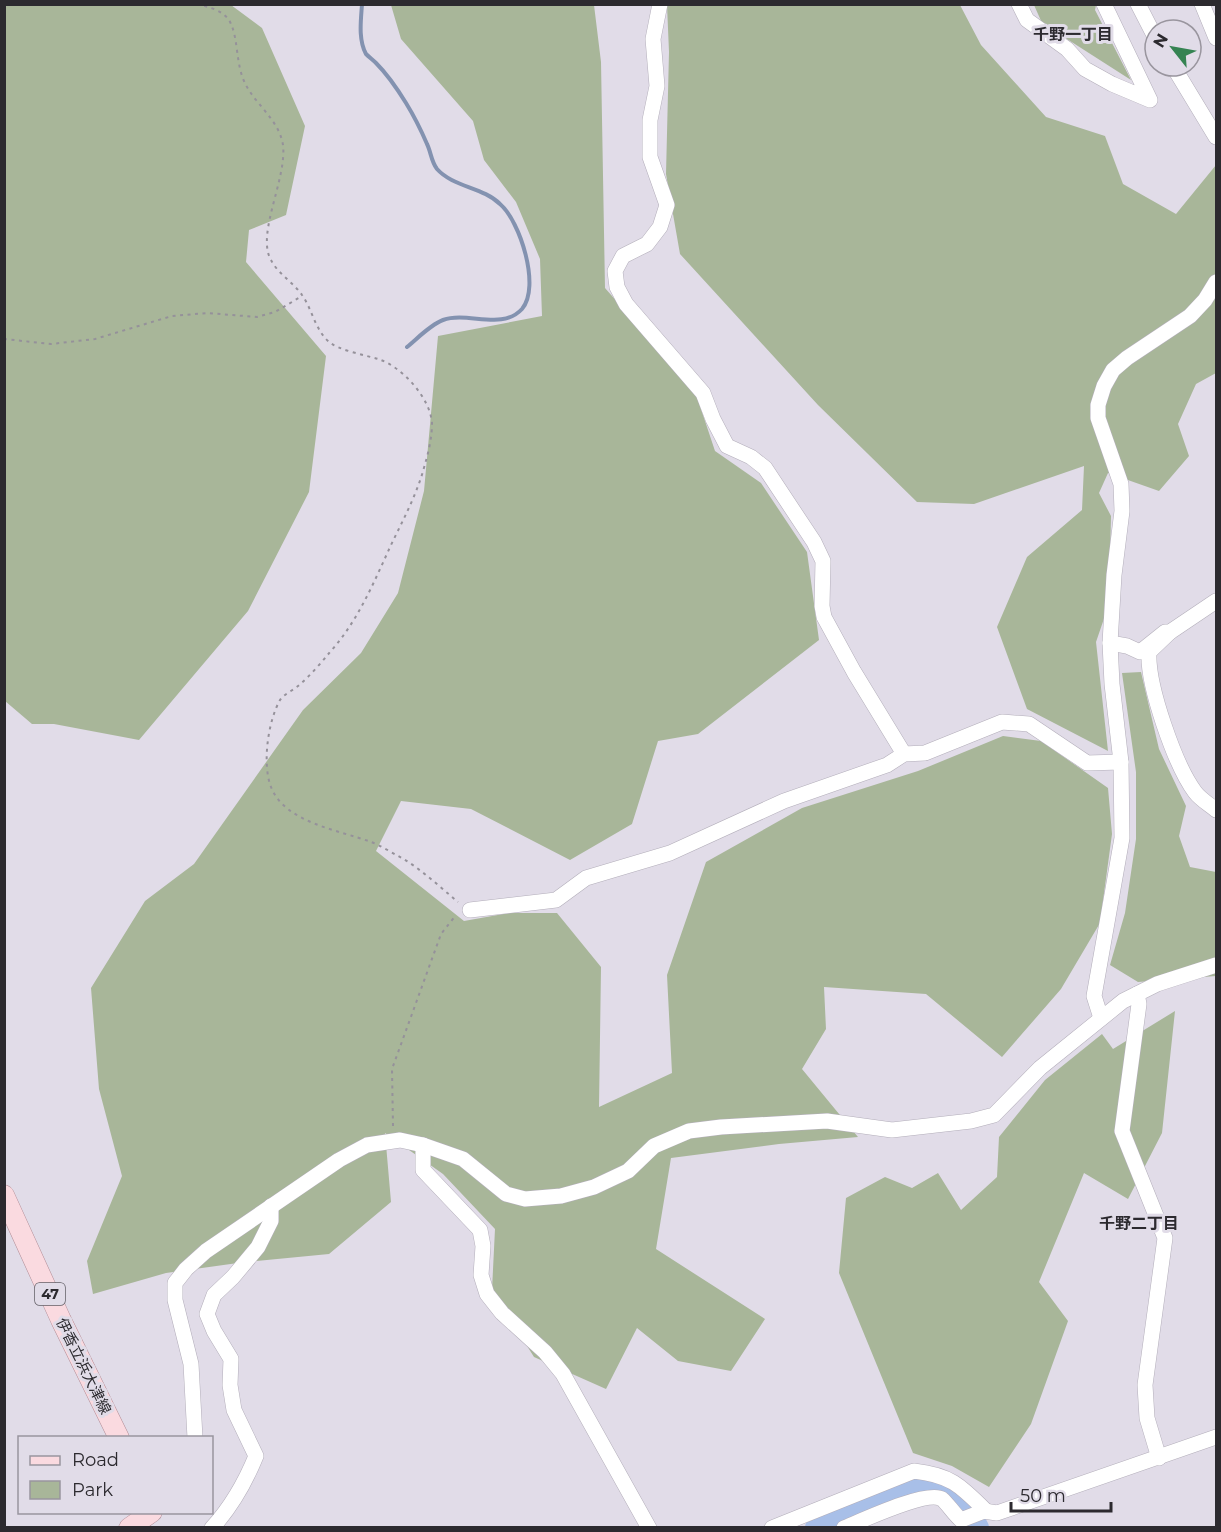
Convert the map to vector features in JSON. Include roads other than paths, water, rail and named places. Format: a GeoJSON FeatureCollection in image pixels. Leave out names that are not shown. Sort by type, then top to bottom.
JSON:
{"type":"FeatureCollection","features":[{"type":"Feature","properties":{"kind":"main road","name":"伊香立浜大津線"},"geometry":{"type":"LineString","coordinates":[[4,1195],[119,1436]]}},
{"type":"Feature","properties":{"kind":"main road"},"geometry":{"type":"LineString","coordinates":[[129,1527],[149,1514]]}},
{"type":"Feature","properties":{"kind":"street"},"geometry":{"type":"LineString","coordinates":[[660,4],[653,39],[657,86],[650,120],[650,157],[668,205],[660,227],[647,244],[622,256],[615,271],[617,287],[627,304],[703,393],[727,446],[751,457],[765,468],[814,542],[823,561],[822,606],[824,617],[854,672],[904,754]]}},
{"type":"Feature","properties":{"kind":"street"},"geometry":{"type":"LineString","coordinates":[[1019,4],[1027,20],[1067,49],[1085,69],[1112,84],[1150,100],[1104,4]]}},
{"type":"Feature","properties":{"kind":"street"},"geometry":{"type":"LineString","coordinates":[[1138,4],[1145,18]]}},
{"type":"Feature","properties":{"kind":"street"},"geometry":{"type":"LineString","coordinates":[[1202,4],[1216,38]]}},
{"type":"Feature","properties":{"kind":"street"},"geometry":{"type":"LineString","coordinates":[[1180,78],[1216,137]]}},
{"type":"Feature","properties":{"kind":"street"},"geometry":{"type":"LineString","coordinates":[[1101,1018],[1094,996],[1122,838],[1121,762],[1110,643],[1114,575],[1122,511],[1121,484],[1098,418],[1098,405],[1104,386],[1113,370],[1126,358],[1190,315],[1205,300],[1216,282]]}},
{"type":"Feature","properties":{"kind":"street"},"geometry":{"type":"LineString","coordinates":[[1216,601],[1170,632],[1149,652],[1148,667],[1170,744],[1196,794],[1216,810]]}},
{"type":"Feature","properties":{"kind":"street"},"geometry":{"type":"LineString","coordinates":[[1110,643],[1127,646],[1140,652],[1166,632],[1170,632]]}},
{"type":"Feature","properties":{"kind":"street"},"geometry":{"type":"LineString","coordinates":[[470,910],[556,900],[586,878],[670,853],[784,801],[887,765],[904,754],[926,753],[1002,722],[1029,724],[1087,763],[1121,762]]}},
{"type":"Feature","properties":{"kind":"street"},"geometry":{"type":"LineString","coordinates":[[195,1436],[191,1364],[175,1300],[175,1283],[186,1269],[206,1251],[339,1160],[368,1145],[400,1140],[423,1145],[463,1159],[506,1194],[525,1198],[561,1196],[594,1187],[628,1171],[654,1146],[689,1131],[721,1126],[827,1121],[892,1130],[971,1121],[994,1115],[1040,1068],[1123,1002],[1157,984],[1216,965]]}},
{"type":"Feature","properties":{"kind":"street"},"geometry":{"type":"LineString","coordinates":[[1137,994],[1139,1004],[1122,1131],[1165,1238],[1145,1385],[1147,1418],[1159,1458]]}},
{"type":"Feature","properties":{"kind":"street"},"geometry":{"type":"LineString","coordinates":[[423,1145],[423,1170],[480,1230],[483,1245],[481,1275],[487,1294],[502,1313],[545,1352],[562,1374],[649,1527]]}},
{"type":"Feature","properties":{"kind":"street"},"geometry":{"type":"LineString","coordinates":[[212,1527],[230,1508],[248,1477],[256,1456],[234,1410],[230,1385],[231,1359],[214,1331],[207,1314],[214,1295],[233,1277],[258,1247],[272,1221],[271,1206]]}},
{"type":"Feature","properties":{"kind":"street"},"geometry":{"type":"LineString","coordinates":[[772,1527],[914,1471],[935,1473],[959,1485],[985,1510],[997,1513],[1216,1437]]}},
{"type":"Feature","properties":{"kind":"street"},"geometry":{"type":"LineString","coordinates":[[844,1527],[905,1503],[930,1497],[941,1499],[961,1520],[985,1510]]}},
{"type":"Feature","properties":{"kind":"waterway"},"geometry":{"type":"LineString","coordinates":[[362,4],[363,48],[406,103],[415,118],[435,166],[451,180],[485,194],[500,204],[515,224],[529,271],[527,299],[522,309],[514,315],[495,320],[463,318],[443,320],[429,328],[407,347]]}},
{"type":"Feature","properties":{"kind":"waterway"},"geometry":{"type":"LineString","coordinates":[[817,1528],[911,1490],[934,1484],[965,1506],[977,1528]]}},
{"type":"Feature","properties":{"kind":"district","name":"千野一丁目"},"geometry":{"type":"Point","coordinates":[1073,34]}},
{"type":"Feature","properties":{"kind":"district","name":"千野二丁目"},"geometry":{"type":"Point","coordinates":[1139,1223]}}]}
